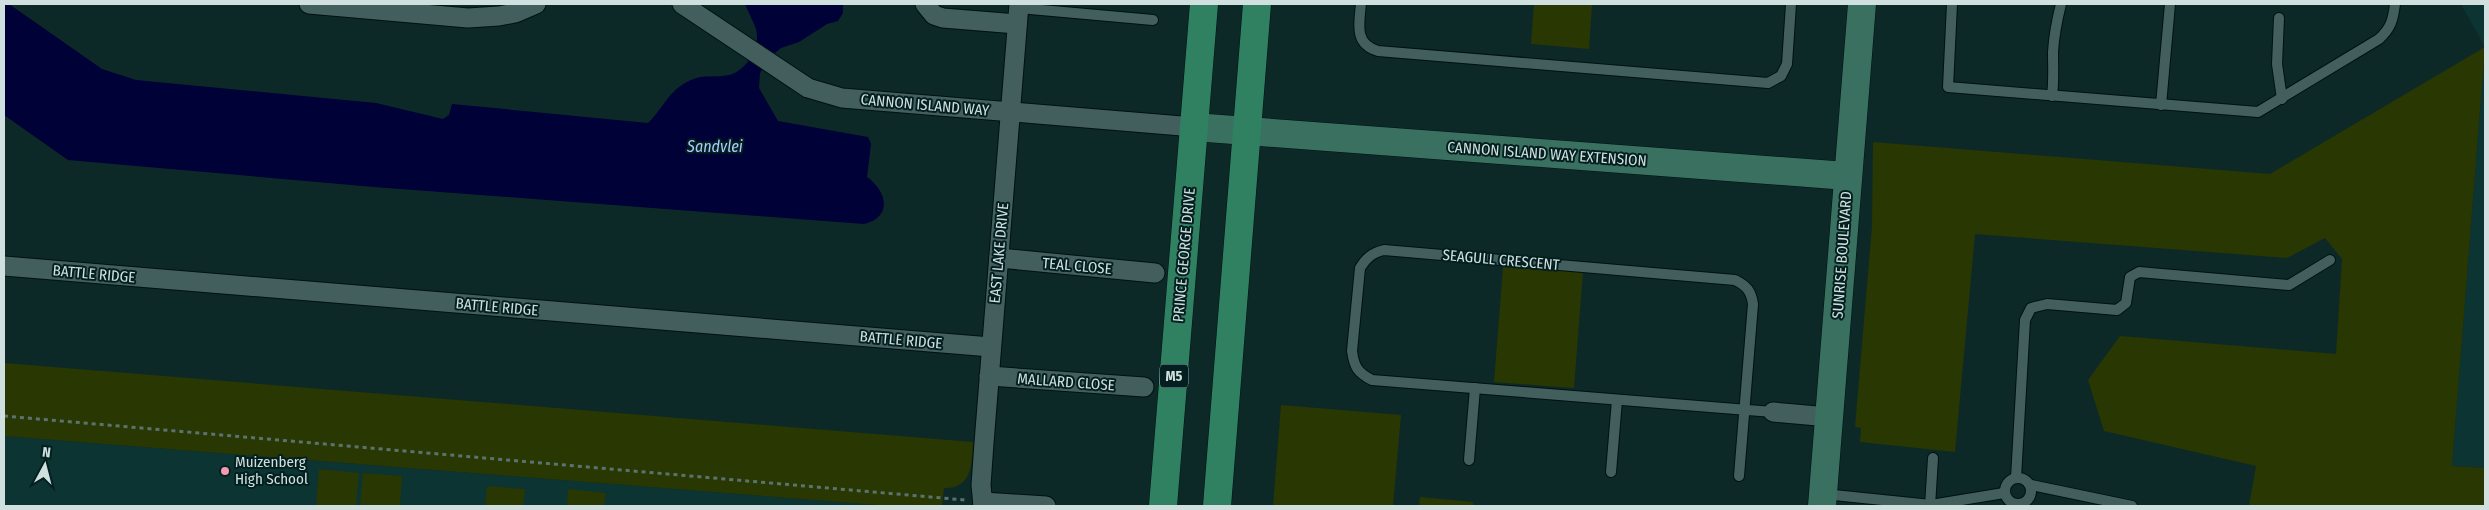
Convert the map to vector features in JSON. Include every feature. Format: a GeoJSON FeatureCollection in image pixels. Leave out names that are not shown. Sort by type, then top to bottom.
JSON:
{"type":"FeatureCollection","features":[{"type":"Feature","properties":{"kind":"main road","name":"PRINCE GEORGE DRIVE"},"geometry":{"type":"LineString","coordinates":[[1163,506],[1204,4]]}},
{"type":"Feature","properties":{"kind":"main road"},"geometry":{"type":"LineString","coordinates":[[1217,506],[1257,4]]}},
{"type":"Feature","properties":{"kind":"street"},"geometry":{"type":"LineString","coordinates":[[308,4],[468,18],[515,13],[536,4]]}},
{"type":"Feature","properties":{"kind":"street","name":"CANNON ISLAND WAY"},"geometry":{"type":"LineString","coordinates":[[682,4],[808,88],[842,98],[1194,127]]}},
{"type":"Feature","properties":{"kind":"street"},"geometry":{"type":"LineString","coordinates":[[925,4],[934,15],[943,18],[1018,12]]}},
{"type":"Feature","properties":{"kind":"street","name":"SUNRISE BOULEVARD"},"geometry":{"type":"LineString","coordinates":[[1822,500],[1862,4]]}},
{"type":"Feature","properties":{"kind":"street","name":"EAST LAKE DRIVE"},"geometry":{"type":"LineString","coordinates":[[983,504],[981,485],[1018,12]]}},
{"type":"Feature","properties":{"kind":"street","name":"CANNON ISLAND WAY EXTENSION"},"geometry":{"type":"LineString","coordinates":[[1194,127],[1847,176]]}},
{"type":"Feature","properties":{"kind":"street","name":"TEAL CLOSE"},"geometry":{"type":"LineString","coordinates":[[998,258],[1155,273]]}},
{"type":"Feature","properties":{"kind":"street","name":"BATTLE RIDGE"},"geometry":{"type":"LineString","coordinates":[[4,266],[991,347]]}},
{"type":"Feature","properties":{"kind":"street","name":"MALLARD CLOSE"},"geometry":{"type":"LineString","coordinates":[[989,376],[1144,387]]}},
{"type":"Feature","properties":{"kind":"street","name":"SEAGULL CRESCENT"},"geometry":{"type":"LineString","coordinates":[[1773,412],[1829,417]]}},
{"type":"Feature","properties":{"kind":"street"},"geometry":{"type":"LineString","coordinates":[[983,504],[1046,506]]}},
{"type":"Feature","properties":{"kind":"lane"},"geometry":{"type":"LineString","coordinates":[[1361,4],[1359,35],[1366,46],[1378,51],[1768,83],[1781,76],[1787,64],[1791,4]]}},
{"type":"Feature","properties":{"kind":"lane"},"geometry":{"type":"LineString","coordinates":[[1952,4],[1948,87],[2258,112],[2282,100],[2379,39],[2389,30],[2393,21],[2394,4]]}},
{"type":"Feature","properties":{"kind":"lane"},"geometry":{"type":"LineString","coordinates":[[2052,96],[2055,29],[2061,4]]}},
{"type":"Feature","properties":{"kind":"lane"},"geometry":{"type":"LineString","coordinates":[[2161,105],[2170,4]]}},
{"type":"Feature","properties":{"kind":"lane"},"geometry":{"type":"LineString","coordinates":[[1018,12],[1153,20]]}},
{"type":"Feature","properties":{"kind":"lane"},"geometry":{"type":"LineString","coordinates":[[2279,18],[2277,64],[2282,100]]}},
{"type":"Feature","properties":{"kind":"lane","name":"SEAGULL CRESCENT"},"geometry":{"type":"LineString","coordinates":[[1739,476],[1744,410],[1753,304],[1751,292],[1745,285],[1735,280],[1384,250],[1374,252],[1365,260],[1360,268],[1352,351],[1353,363],[1359,374],[1372,380],[1616,400],[1744,410],[1773,412]]}},
{"type":"Feature","properties":{"kind":"lane"},"geometry":{"type":"LineString","coordinates":[[2016,478],[2025,320],[2031,308],[2047,304],[2117,310],[2126,303],[2130,277],[2139,272],[2289,285],[2330,260]]}},
{"type":"Feature","properties":{"kind":"lane"},"geometry":{"type":"LineString","coordinates":[[1469,460],[1475,388]]}},
{"type":"Feature","properties":{"kind":"lane"},"geometry":{"type":"LineString","coordinates":[[1611,472],[1616,400]]}},
{"type":"Feature","properties":{"kind":"lane"},"geometry":{"type":"LineString","coordinates":[[1930,505],[1933,458]]}},
{"type":"Feature","properties":{"kind":"lane"},"geometry":{"type":"LineString","coordinates":[[2004,493],[2008,482],[2016,478],[2024,479],[2030,485],[2132,506]]}},
{"type":"Feature","properties":{"kind":"lane"},"geometry":{"type":"LineString","coordinates":[[2004,493],[2011,503],[2024,505],[2030,498],[2030,485]]}},
{"type":"Feature","properties":{"kind":"lane"},"geometry":{"type":"LineString","coordinates":[[1822,500],[1930,505],[1964,504],[2004,493]]}},
{"type":"Feature","properties":{"kind":"path"},"geometry":{"type":"LineString","coordinates":[[4,416],[983,504]]}},
{"type":"Feature","properties":{"kind":"shaded area"},"geometry":{"type":"Polygon","coordinates":[[[2461,4],[2485,4],[2485,47],[2461,4]]]}},
{"type":"Feature","properties":{"kind":"shaded area"},"geometry":{"type":"Polygon","coordinates":[[[2485,47],[2485,468],[2452,466],[2485,47]]]}},
{"type":"Feature","properties":{"kind":"shaded area","name":"Muizenberg High School"},"geometry":{"type":"Polygon","coordinates":[[[4,436],[889,506],[4,506],[4,436]]]}},
{"type":"Feature","properties":{"kind":"green space"},"geometry":{"type":"Polygon","coordinates":[[[1534,4],[1592,4],[1589,49],[1531,44],[1534,4]]]}},
{"type":"Feature","properties":{"kind":"green space"},"geometry":{"type":"Polygon","coordinates":[[[2485,47],[2452,466],[2485,468],[2485,506],[2249,506],[2256,466],[2104,431],[2088,380],[2120,336],[2336,354],[2342,259],[2325,238],[2287,258],[1975,234],[1955,452],[1860,442],[1861,428],[1855,427],[1872,226],[1873,142],[2270,174],[2485,47]]]}},
{"type":"Feature","properties":{"kind":"green space"},"geometry":{"type":"Polygon","coordinates":[[[1503,267],[1583,272],[1574,388],[1494,382],[1503,267]]]}},
{"type":"Feature","properties":{"kind":"green space"},"geometry":{"type":"Polygon","coordinates":[[[4,363],[973,442],[972,459],[969,474],[965,480],[953,487],[944,488],[942,506],[889,506],[4,436],[4,363]]]}},
{"type":"Feature","properties":{"kind":"green space"},"geometry":{"type":"Polygon","coordinates":[[[1281,405],[1401,415],[1393,506],[1273,506],[1281,405]]]}},
{"type":"Feature","properties":{"kind":"green space"},"geometry":{"type":"Polygon","coordinates":[[[319,469],[359,473],[356,506],[316,506],[319,469]]]}},
{"type":"Feature","properties":{"kind":"green space"},"geometry":{"type":"Polygon","coordinates":[[[363,473],[402,476],[400,506],[360,506],[363,473]]]}},
{"type":"Feature","properties":{"kind":"green space"},"geometry":{"type":"Polygon","coordinates":[[[487,486],[525,489],[523,506],[485,506],[487,486]]]}},
{"type":"Feature","properties":{"kind":"green space"},"geometry":{"type":"Polygon","coordinates":[[[568,489],[606,493],[604,506],[567,506],[568,489]]]}},
{"type":"Feature","properties":{"kind":"green space"},"geometry":{"type":"Polygon","coordinates":[[[1420,497],[1473,502],[1473,506],[1419,506],[1420,497]]]}},
{"type":"Feature","properties":{"kind":"water","name":"Sandvlei"},"geometry":{"type":"Polygon","coordinates":[[[4,4],[9,4],[102,69],[136,80],[376,103],[443,119],[449,115],[452,104],[648,123],[672,94],[683,84],[701,77],[736,73],[747,63],[754,50],[757,36],[755,26],[745,4],[843,4],[843,13],[838,21],[827,24],[799,42],[781,48],[770,57],[760,73],[759,88],[778,121],[868,137],[871,144],[867,177],[879,189],[884,203],[883,210],[880,216],[864,224],[374,187],[68,160],[4,115],[4,4]]]}},
{"type":"Feature","properties":{"kind":"place","name":"Muizenberg High School"},"geometry":{"type":"Point","coordinates":[225,471]}}]}
